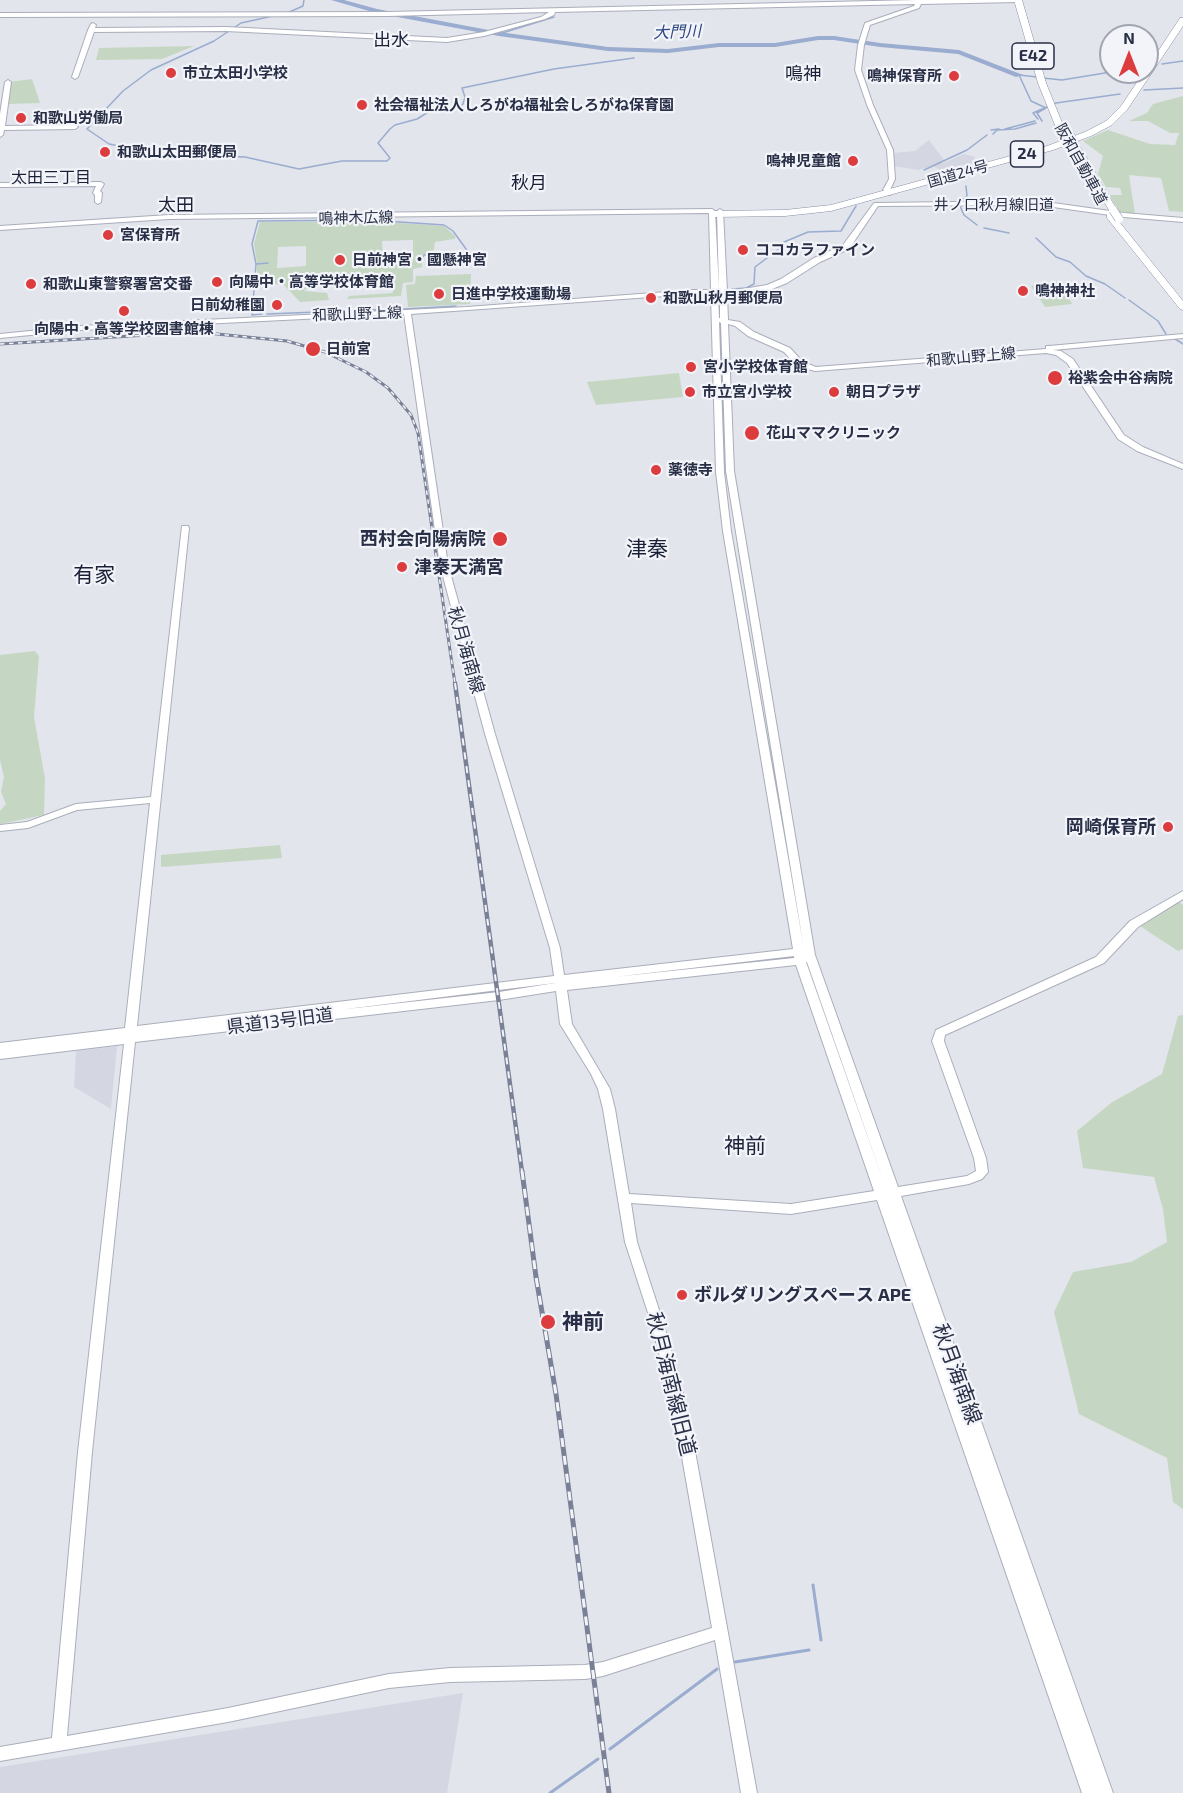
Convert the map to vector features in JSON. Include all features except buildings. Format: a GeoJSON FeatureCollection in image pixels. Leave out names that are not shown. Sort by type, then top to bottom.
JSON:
{"type":"FeatureCollection","features":[{"type":"Feature","properties":{"kind":"highway","name":"阪和自動車道"},"geometry":{"type":"LineString","coordinates":[[1017,0],[1056,111],[1072,146],[1112,213],[1183,307]]}},
{"type":"Feature","properties":{"kind":"highway","name":"阪和自動車道"},"geometry":{"type":"LineString","coordinates":[[1024,0],[1056,111]]}},
{"type":"Feature","properties":{"kind":"highway"},"geometry":{"type":"LineString","coordinates":[[1159,45],[1183,9]]}},
{"type":"Feature","properties":{"kind":"highway","name":"国道24号"},"geometry":{"type":"LineString","coordinates":[[888,192],[1050,148],[1088,134],[1109,123],[1124,108],[1183,20]]}},
{"type":"Feature","properties":{"kind":"highway","name":"国道24号"},"geometry":{"type":"LineString","coordinates":[[716,213],[806,212],[871,200],[888,192],[1088,130],[1118,107],[1133,84]]}},
{"type":"Feature","properties":{"kind":"highway","name":"阪和自動車道"},"geometry":{"type":"LineString","coordinates":[[1154,269],[1183,298]]}},
{"type":"Feature","properties":{"kind":"street"},"geometry":{"type":"LineString","coordinates":[[0,14],[332,15],[835,0]]}},
{"type":"Feature","properties":{"kind":"street"},"geometry":{"type":"LineString","coordinates":[[606,7],[1017,0]]}},
{"type":"Feature","properties":{"kind":"street"},"geometry":{"type":"LineString","coordinates":[[888,192],[892,179],[890,150],[870,105],[858,70],[861,42],[867,24],[917,7],[918,1]]}},
{"type":"Feature","properties":{"kind":"street"},"geometry":{"type":"LineString","coordinates":[[91,30],[226,29],[438,40],[484,34],[548,17],[552,14],[552,9]]}},
{"type":"Feature","properties":{"kind":"street"},"geometry":{"type":"LineString","coordinates":[[75,77],[94,14]]}},
{"type":"Feature","properties":{"kind":"street"},"geometry":{"type":"LineString","coordinates":[[0,135],[8,82]]}},
{"type":"Feature","properties":{"kind":"street"},"geometry":{"type":"LineString","coordinates":[[0,127],[50,124]]}},
{"type":"Feature","properties":{"kind":"street"},"geometry":{"type":"LineString","coordinates":[[0,127],[75,127]]}},
{"type":"Feature","properties":{"kind":"street"},"geometry":{"type":"LineString","coordinates":[[0,185],[101,184],[96,193],[99,193],[98,202]]}},
{"type":"Feature","properties":{"kind":"street","name":"井ノ口秋月線旧道"},"geometry":{"type":"LineString","coordinates":[[871,200],[1039,203],[1124,215],[1183,220]]}},
{"type":"Feature","properties":{"kind":"street","name":"和歌山野上線"},"geometry":{"type":"LineString","coordinates":[[0,336],[81,328],[406,312],[718,292],[777,285],[817,260],[846,247],[871,200]]}},
{"type":"Feature","properties":{"kind":"street"},"geometry":{"type":"LineString","coordinates":[[716,213],[719,320]]}},
{"type":"Feature","properties":{"kind":"street","name":"鳴神木広線"},"geometry":{"type":"LineString","coordinates":[[0,229],[167,220],[716,213]]}},
{"type":"Feature","properties":{"kind":"street","name":"秋月海南線"},"geometry":{"type":"LineString","coordinates":[[406,312],[444,565],[490,736],[550,930],[560,983]]}},
{"type":"Feature","properties":{"kind":"street","name":"和歌山野上線"},"geometry":{"type":"LineString","coordinates":[[719,320],[736,324],[751,334],[780,346],[808,368],[939,361],[1053,351],[1066,356]]}},
{"type":"Feature","properties":{"kind":"street","name":"秋月海南線"},"geometry":{"type":"LineString","coordinates":[[719,320],[730,471],[803,956],[1090,1793]]}},
{"type":"Feature","properties":{"kind":"street"},"geometry":{"type":"LineString","coordinates":[[1022,353],[1060,346],[1183,336]]}},
{"type":"Feature","properties":{"kind":"street"},"geometry":{"type":"LineString","coordinates":[[1060,346],[1121,437],[1140,449],[1183,467]]}},
{"type":"Feature","properties":{"kind":"street"},"geometry":{"type":"LineString","coordinates":[[59,1744],[85,1452],[185,528]]}},
{"type":"Feature","properties":{"kind":"street"},"geometry":{"type":"LineString","coordinates":[[0,828],[28,825],[76,807],[154,800]]}},
{"type":"Feature","properties":{"kind":"street"},"geometry":{"type":"LineString","coordinates":[[625,1198],[791,1209],[969,1180],[982,1172],[981,1158],[938,1041],[940,1033],[1100,960],[1134,924],[1183,894]]}},
{"type":"Feature","properties":{"kind":"street"},"geometry":{"type":"LineString","coordinates":[[560,983],[803,956]]}},
{"type":"Feature","properties":{"kind":"street","name":"県道13号旧道"},"geometry":{"type":"LineString","coordinates":[[0,1047],[129,1035],[560,983]]}},
{"type":"Feature","properties":{"kind":"street","name":"秋月海南線旧道"},"geometry":{"type":"LineString","coordinates":[[560,983],[566,1024],[604,1089],[631,1242],[673,1380],[749,1793]]}},
{"type":"Feature","properties":{"kind":"street","name":"県道13号旧道"},"geometry":{"type":"LineString","coordinates":[[0,1055],[129,1035]]}},
{"type":"Feature","properties":{"kind":"street","name":"秋月海南線"},"geometry":{"type":"LineString","coordinates":[[886,1193],[1105,1793]]}},
{"type":"Feature","properties":{"kind":"street"},"geometry":{"type":"LineString","coordinates":[[0,1754],[228,1715],[389,1681],[450,1675],[585,1672],[603,1669],[720,1632]]}},
{"type":"Feature","properties":{"kind":"shaded area"},"geometry":{"type":"Polygon","coordinates":[[[929,140],[944,160],[943,163],[964,154],[975,157],[972,163],[942,171],[933,166],[918,170],[894,166],[892,153],[915,151],[929,140]]]}},
{"type":"Feature","properties":{"kind":"shaded area"},"geometry":{"type":"Polygon","coordinates":[[[117,1046],[111,1109],[74,1087],[76,1051],[117,1046]]]}},
{"type":"Feature","properties":{"kind":"shaded area"},"geometry":{"type":"Polygon","coordinates":[[[463,1693],[447,1793],[0,1793],[0,1767],[463,1693]]]}},
{"type":"Feature","properties":{"kind":"green space"},"geometry":{"type":"Polygon","coordinates":[[[194,46],[162,59],[96,60],[99,48],[194,46]]]}},
{"type":"Feature","properties":{"kind":"green space"},"geometry":{"type":"Polygon","coordinates":[[[32,79],[40,103],[8,104],[9,82],[32,79]]]}},
{"type":"Feature","properties":{"kind":"green space"},"geometry":{"type":"Polygon","coordinates":[[[1183,96],[1183,212],[1169,211],[1161,178],[1129,175],[1135,214],[1120,212],[1109,195],[1122,195],[1120,188],[1106,187],[1098,174],[1103,156],[1083,141],[1108,130],[1150,144],[1175,145],[1179,133],[1170,133],[1148,121],[1129,121],[1147,113],[1153,104],[1183,96]]]}},
{"type":"Feature","properties":{"kind":"green space","name":"日前神宮・國懸神宮"},"geometry":{"type":"Polygon","coordinates":[[[371,221],[444,226],[456,237],[435,242],[433,254],[422,255],[422,267],[413,269],[413,282],[403,283],[401,296],[347,299],[349,296],[393,293],[392,278],[314,281],[304,291],[327,293],[329,300],[300,302],[284,285],[257,282],[254,244],[260,222],[371,221]],[[413,240],[382,241],[383,262],[413,262],[413,240]],[[306,246],[278,247],[277,268],[306,266],[306,246]]]}},
{"type":"Feature","properties":{"kind":"green space","name":"日進中学校運動場"},"geometry":{"type":"Polygon","coordinates":[[[471,274],[470,304],[408,307],[406,285],[415,284],[416,276],[471,274]]]}},
{"type":"Feature","properties":{"kind":"green space"},"geometry":{"type":"Polygon","coordinates":[[[1056,281],[1064,288],[1072,304],[1045,307],[1031,286],[1056,281]]]}},
{"type":"Feature","properties":{"kind":"green space"},"geometry":{"type":"Polygon","coordinates":[[[679,373],[683,397],[596,405],[587,382],[679,373]]]}},
{"type":"Feature","properties":{"kind":"green space"},"geometry":{"type":"Polygon","coordinates":[[[35,651],[39,656],[34,717],[45,779],[44,815],[0,824],[0,811],[6,804],[1,792],[4,777],[0,760],[0,655],[35,651]]]}},
{"type":"Feature","properties":{"kind":"green space"},"geometry":{"type":"Polygon","coordinates":[[[280,845],[282,858],[161,867],[161,855],[280,845]]]}},
{"type":"Feature","properties":{"kind":"green space"},"geometry":{"type":"Polygon","coordinates":[[[1178,901],[1183,905],[1183,949],[1178,951],[1140,926],[1178,901]]]}},
{"type":"Feature","properties":{"kind":"green space"},"geometry":{"type":"Polygon","coordinates":[[[1183,1015],[1183,1509],[1173,1502],[1167,1458],[1079,1414],[1054,1312],[1073,1272],[1131,1262],[1167,1242],[1163,1209],[1154,1177],[1083,1168],[1077,1131],[1111,1103],[1162,1074],[1178,1016],[1183,1015]]]}},
{"type":"Feature","properties":{"kind":"waterway"},"geometry":{"type":"LineString","coordinates":[[287,13],[303,6],[304,0]]}},
{"type":"Feature","properties":{"kind":"waterway","name":"大門川"},"geometry":{"type":"LineString","coordinates":[[335,0],[376,11],[499,34],[608,49],[668,51],[719,45],[775,45],[818,38],[834,38],[880,45],[959,52],[1019,75]]}},
{"type":"Feature","properties":{"kind":"waterway"},"geometry":{"type":"LineString","coordinates":[[273,16],[241,23],[214,41],[151,70],[123,91],[87,129],[109,144],[161,154],[245,157],[299,169],[342,161],[387,161],[390,158],[378,143],[390,129],[395,125],[417,119],[430,111],[459,107],[463,104],[465,97],[462,88],[554,69],[634,58]]}},
{"type":"Feature","properties":{"kind":"waterway"},"geometry":{"type":"LineString","coordinates":[[499,34],[554,17]]}},
{"type":"Feature","properties":{"kind":"waterway"},"geometry":{"type":"LineString","coordinates":[[1162,64],[1183,61]]}},
{"type":"Feature","properties":{"kind":"waterway"},"geometry":{"type":"LineString","coordinates":[[1043,78],[1062,80],[1099,74]]}},
{"type":"Feature","properties":{"kind":"waterway"},"geometry":{"type":"LineString","coordinates":[[1037,77],[1019,75],[1031,101],[1045,108]]}},
{"type":"Feature","properties":{"kind":"waterway"},"geometry":{"type":"LineString","coordinates":[[1144,90],[1183,88]]}},
{"type":"Feature","properties":{"kind":"waterway"},"geometry":{"type":"LineString","coordinates":[[1045,108],[1056,103],[1120,94]]}},
{"type":"Feature","properties":{"kind":"waterway"},"geometry":{"type":"LineString","coordinates":[[1038,119],[1033,113],[1045,108]]}},
{"type":"Feature","properties":{"kind":"waterway"},"geometry":{"type":"LineString","coordinates":[[1042,121],[1037,113],[1045,108]]}},
{"type":"Feature","properties":{"kind":"waterway"},"geometry":{"type":"LineString","coordinates":[[1005,129],[1035,121]]}},
{"type":"Feature","properties":{"kind":"waterway"},"geometry":{"type":"LineString","coordinates":[[993,134],[997,130],[1015,129],[1036,123]]}},
{"type":"Feature","properties":{"kind":"waterway"},"geometry":{"type":"LineString","coordinates":[[991,130],[999,129]]}},
{"type":"Feature","properties":{"kind":"waterway"},"geometry":{"type":"LineString","coordinates":[[924,170],[967,150],[987,135]]}},
{"type":"Feature","properties":{"kind":"waterway"},"geometry":{"type":"LineString","coordinates":[[959,202],[967,196],[966,186]]}},
{"type":"Feature","properties":{"kind":"waterway"},"geometry":{"type":"LineString","coordinates":[[732,289],[746,288],[754,284],[755,267],[779,249],[784,242],[808,232],[841,231],[856,206]]}},
{"type":"Feature","properties":{"kind":"waterway"},"geometry":{"type":"LineString","coordinates":[[960,206],[964,215],[977,225]]}},
{"type":"Feature","properties":{"kind":"waterway"},"geometry":{"type":"LineString","coordinates":[[256,264],[252,244],[258,221],[371,220],[444,225],[453,231],[469,253]]}},
{"type":"Feature","properties":{"kind":"waterway"},"geometry":{"type":"LineString","coordinates":[[984,228],[1009,233]]}},
{"type":"Feature","properties":{"kind":"waterway"},"geometry":{"type":"LineString","coordinates":[[1036,238],[1056,257],[1070,262],[1086,276],[1105,284],[1125,298]]}},
{"type":"Feature","properties":{"kind":"waterway"},"geometry":{"type":"LineString","coordinates":[[423,257],[424,255],[450,254]]}},
{"type":"Feature","properties":{"kind":"waterway"},"geometry":{"type":"LineString","coordinates":[[256,264],[268,263]]}},
{"type":"Feature","properties":{"kind":"waterway"},"geometry":{"type":"LineString","coordinates":[[256,264],[252,315],[262,314]]}},
{"type":"Feature","properties":{"kind":"waterway"},"geometry":{"type":"LineString","coordinates":[[1129,300],[1158,321],[1166,334]]}},
{"type":"Feature","properties":{"kind":"waterway"},"geometry":{"type":"LineString","coordinates":[[404,309],[456,306]]}},
{"type":"Feature","properties":{"kind":"waterway"},"geometry":{"type":"LineString","coordinates":[[267,314],[393,309]]}},
{"type":"Feature","properties":{"kind":"waterway"},"geometry":{"type":"LineString","coordinates":[[1172,337],[1183,344]]}},
{"type":"Feature","properties":{"kind":"waterway"},"geometry":{"type":"LineString","coordinates":[[813,1585],[821,1640]]}},
{"type":"Feature","properties":{"kind":"waterway"},"geometry":{"type":"LineString","coordinates":[[735,1662],[809,1650]]}},
{"type":"Feature","properties":{"kind":"waterway"},"geometry":{"type":"LineString","coordinates":[[610,1749],[717,1669]]}},
{"type":"Feature","properties":{"kind":"waterway"},"geometry":{"type":"LineString","coordinates":[[550,1793],[598,1759]]}},
{"type":"Feature","properties":{"kind":"railway"},"geometry":{"type":"LineString","coordinates":[[0,344],[197,332],[287,341],[325,352],[366,372],[388,388],[411,415],[418,433],[455,684]]}},
{"type":"Feature","properties":{"kind":"railway"},"geometry":{"type":"LineString","coordinates":[[455,683],[522,1172]]}},
{"type":"Feature","properties":{"kind":"railway"},"geometry":{"type":"LineString","coordinates":[[522,1171],[536,1277],[556,1394],[609,1793]]}},
{"type":"Feature","properties":{"kind":"place","name":"市立太田小学校"},"geometry":{"type":"Point","coordinates":[171,73]}},
{"type":"Feature","properties":{"kind":"place","name":"鳴神保育所"},"geometry":{"type":"Point","coordinates":[954,76]}},
{"type":"Feature","properties":{"kind":"place","name":"社会福祉法人しろがね福祉会しろがね保育園"},"geometry":{"type":"Point","coordinates":[362,105]}},
{"type":"Feature","properties":{"kind":"place","name":"和歌山労働局"},"geometry":{"type":"Point","coordinates":[21,118]}},
{"type":"Feature","properties":{"kind":"place","name":"和歌山太田郵便局"},"geometry":{"type":"Point","coordinates":[105,152]}},
{"type":"Feature","properties":{"kind":"place","name":"嗚神児童館"},"geometry":{"type":"Point","coordinates":[853,161]}},
{"type":"Feature","properties":{"kind":"place","name":"宮保育所"},"geometry":{"type":"Point","coordinates":[108,235]}},
{"type":"Feature","properties":{"kind":"place","name":"ココカラファイン"},"geometry":{"type":"Point","coordinates":[743,250]}},
{"type":"Feature","properties":{"kind":"place","name":"日前神宮・國懸神宮"},"geometry":{"type":"Point","coordinates":[340,260]}},
{"type":"Feature","properties":{"kind":"place","name":"向陽中・高等学校体育館"},"geometry":{"type":"Point","coordinates":[217,282]}},
{"type":"Feature","properties":{"kind":"place","name":"和歌山東警察署宮交番"},"geometry":{"type":"Point","coordinates":[31,284]}},
{"type":"Feature","properties":{"kind":"place","name":"鳴神神社"},"geometry":{"type":"Point","coordinates":[1023,291]}},
{"type":"Feature","properties":{"kind":"place","name":"日進中学校運動場"},"geometry":{"type":"Point","coordinates":[439,294]}},
{"type":"Feature","properties":{"kind":"place","name":"和歌山秋月郵便局"},"geometry":{"type":"Point","coordinates":[651,298]}},
{"type":"Feature","properties":{"kind":"place","name":"日前幼稚園"},"geometry":{"type":"Point","coordinates":[277,305]}},
{"type":"Feature","properties":{"kind":"place","name":"向陽中・高等学校図書館棟"},"geometry":{"type":"Point","coordinates":[124,311]}},
{"type":"Feature","properties":{"kind":"place","name":"日前宮"},"geometry":{"type":"Point","coordinates":[313,349]}},
{"type":"Feature","properties":{"kind":"place","name":"宮小学校体育館"},"geometry":{"type":"Point","coordinates":[691,367]}},
{"type":"Feature","properties":{"kind":"place","name":"裕紫会中谷病院"},"geometry":{"type":"Point","coordinates":[1055,378]}},
{"type":"Feature","properties":{"kind":"place","name":"市立宮小学校"},"geometry":{"type":"Point","coordinates":[690,392]}},
{"type":"Feature","properties":{"kind":"place","name":"朝日プラザ"},"geometry":{"type":"Point","coordinates":[834,392]}},
{"type":"Feature","properties":{"kind":"place","name":"花山ママクリニック"},"geometry":{"type":"Point","coordinates":[752,433]}},
{"type":"Feature","properties":{"kind":"place","name":"薬徳寺"},"geometry":{"type":"Point","coordinates":[656,470]}},
{"type":"Feature","properties":{"kind":"place","name":"西村会向陽病院"},"geometry":{"type":"Point","coordinates":[500,539]}},
{"type":"Feature","properties":{"kind":"place","name":"津秦天満宮"},"geometry":{"type":"Point","coordinates":[402,567]}},
{"type":"Feature","properties":{"kind":"place","name":"岡崎保育所"},"geometry":{"type":"Point","coordinates":[1168,827]}},
{"type":"Feature","properties":{"kind":"place","name":"ボルダリングスペース APE"},"geometry":{"type":"Point","coordinates":[682,1295]}},
{"type":"Feature","properties":{"kind":"place","name":"神前"},"geometry":{"type":"Point","coordinates":[548,1322]}},
{"type":"Feature","properties":{"kind":"district","name":"出水"},"geometry":{"type":"Point","coordinates":[391,40]}},
{"type":"Feature","properties":{"kind":"district","name":"鳴神"},"geometry":{"type":"Point","coordinates":[803,74]}},
{"type":"Feature","properties":{"kind":"district","name":"太田三丁目"},"geometry":{"type":"Point","coordinates":[51,178]}},
{"type":"Feature","properties":{"kind":"district","name":"秋月"},"geometry":{"type":"Point","coordinates":[529,183]}},
{"type":"Feature","properties":{"kind":"district","name":"太田"},"geometry":{"type":"Point","coordinates":[176,205]}},
{"type":"Feature","properties":{"kind":"district","name":"津秦"},"geometry":{"type":"Point","coordinates":[647,549]}},
{"type":"Feature","properties":{"kind":"district","name":"有家"},"geometry":{"type":"Point","coordinates":[94,575]}},
{"type":"Feature","properties":{"kind":"district","name":"神前"},"geometry":{"type":"Point","coordinates":[745,1146]}}]}
